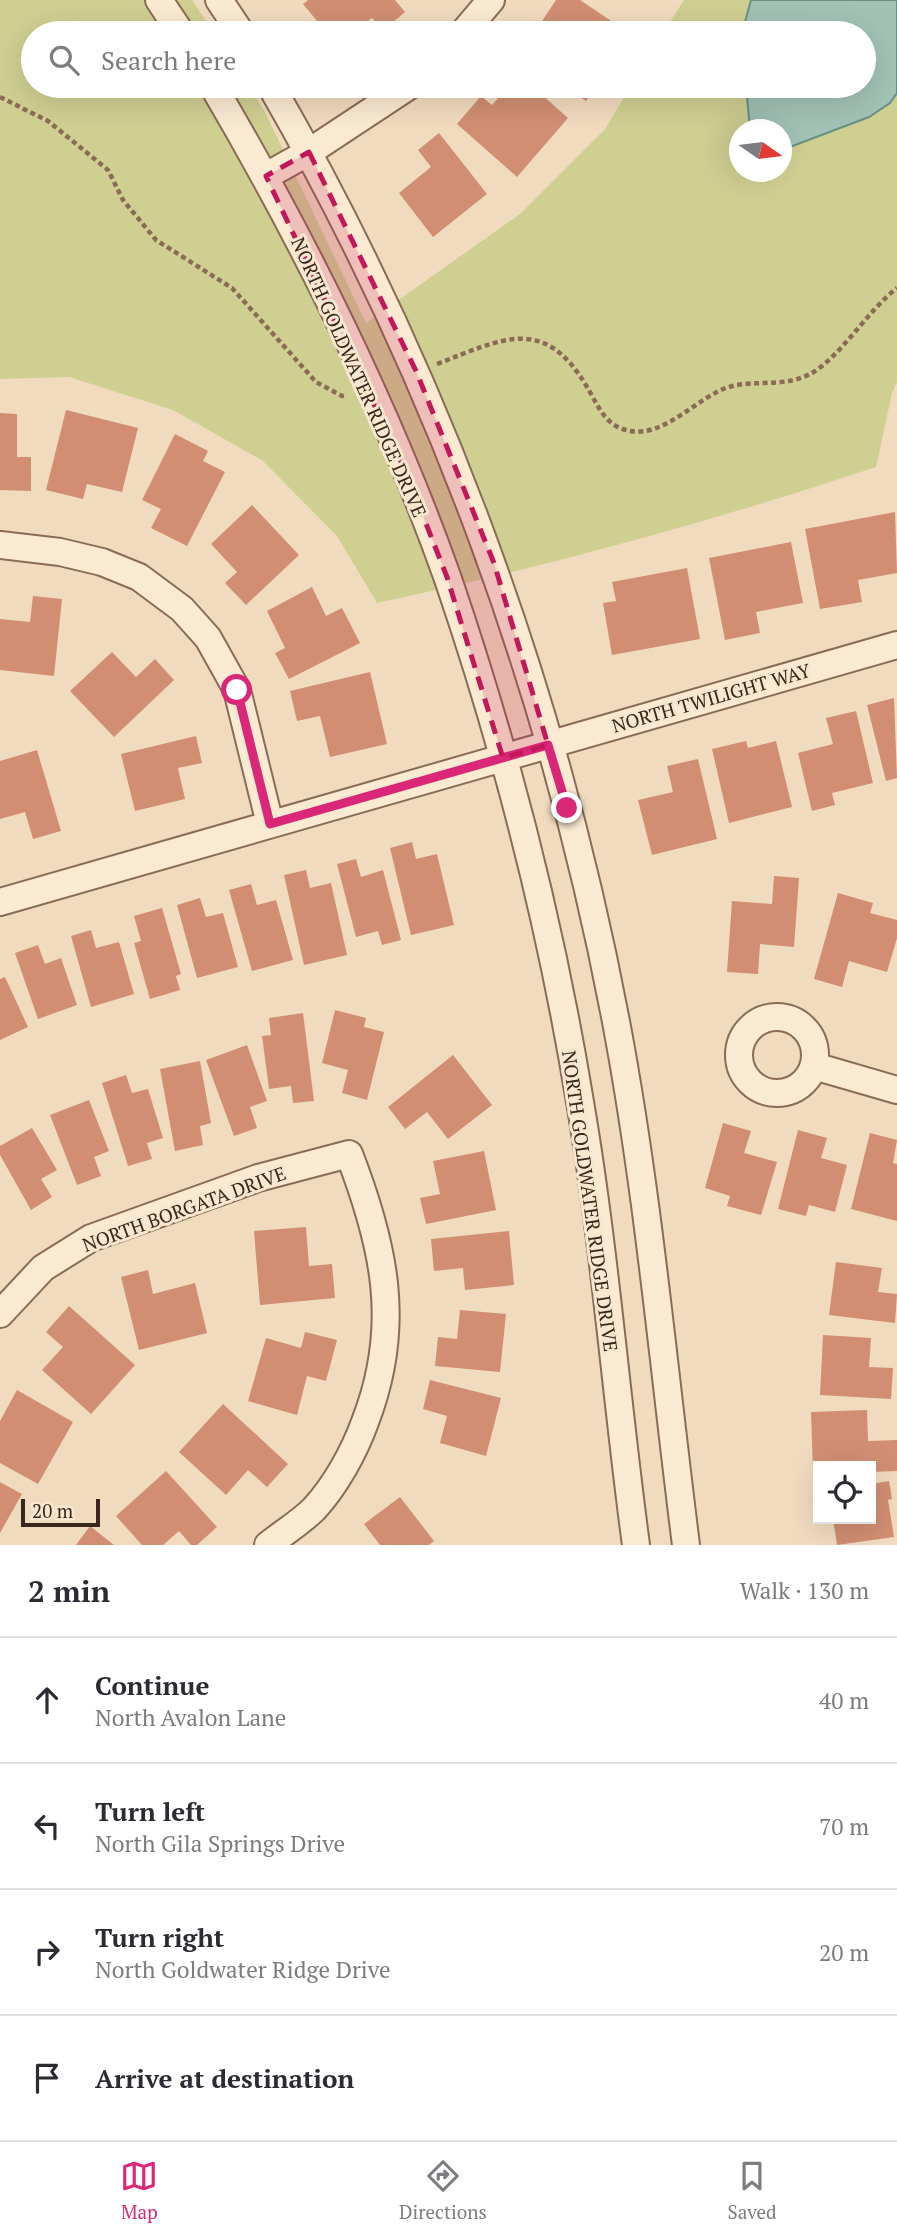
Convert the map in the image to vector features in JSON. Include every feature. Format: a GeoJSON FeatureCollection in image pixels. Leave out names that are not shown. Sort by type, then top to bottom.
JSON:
{"type":"FeatureCollection","features":[{"type":"Feature","properties":{"kind":"street"},"geometry":{"type":"LineString","coordinates":[[159,0],[173,21]]}},
{"type":"Feature","properties":{"kind":"street"},"geometry":{"type":"LineString","coordinates":[[219,0],[233,21]]}},
{"type":"Feature","properties":{"kind":"street"},"geometry":{"type":"LineString","coordinates":[[473,21],[491,0]]}},
{"type":"Feature","properties":{"kind":"street","name":"NORTH GOLDWATER RIDGE DRIVE"},"geometry":{"type":"LineString","coordinates":[[221,98],[266,176],[369,389],[405,470],[447,577],[526,751],[579,852],[617,1029],[639,1168],[687,1545]]}},
{"type":"Feature","properties":{"kind":"street","name":"NORTH GOLDWATER RIDGE DRIVE"},"geometry":{"type":"LineString","coordinates":[[278,98],[309,152],[416,371],[456,465],[518,636],[526,751],[548,936],[580,1102],[636,1545]]}},
{"type":"Feature","properties":{"kind":"street"},"geometry":{"type":"LineString","coordinates":[[266,176],[309,152],[391,98]]}},
{"type":"Feature","properties":{"kind":"street"},"geometry":{"type":"LineString","coordinates":[[0,545],[60,552],[102,562],[139,577],[182,610],[208,638],[237,690],[270,824]]}},
{"type":"Feature","properties":{"kind":"street","name":"NORTH TWILIGHT WAY"},"geometry":{"type":"LineString","coordinates":[[0,902],[897,645]]}},
{"type":"Feature","properties":{"kind":"street"},"geometry":{"type":"LineString","coordinates":[[814,1066],[897,1090]]}},
{"type":"Feature","properties":{"kind":"street","name":"NORTH BORGATA DRIVE"},"geometry":{"type":"LineString","coordinates":[[0,1314],[43,1268],[92,1238],[258,1178],[349,1154],[370,1209],[387,1290],[387,1335],[379,1388],[354,1451],[341,1471],[314,1509],[271,1544]]}},
{"type":"Feature","properties":{"kind":"path"},"geometry":{"type":"LineString","coordinates":[[0,97],[48,121],[108,170],[123,200],[156,240],[232,288],[316,382],[342,396],[352,395]]}},
{"type":"Feature","properties":{"kind":"path"},"geometry":{"type":"LineString","coordinates":[[435,365],[494,342],[540,341],[555,347],[568,358],[600,410],[615,425],[638,431],[664,425],[717,392],[740,383],[791,382],[811,373],[897,288]]}},
{"type":"Feature","properties":{"kind":"highlighted area"},"geometry":{"type":"Polygon","coordinates":[[[309,152],[416,371],[494,563],[548,745],[503,758],[447,577],[405,470],[266,176],[309,152]]]}},
{"type":"Feature","properties":{"kind":"green space"},"geometry":{"type":"Polygon","coordinates":[[[0,0],[192,0],[206,21],[21,21],[21,98],[256,98],[366,323],[520,214],[605,129],[624,98],[876,98],[876,21],[671,21],[684,0],[897,0],[897,382],[892,393],[876,467],[629,542],[377,603],[337,536],[263,461],[173,410],[69,377],[0,379],[0,0]]]}},
{"type":"Feature","properties":{"kind":"shaded area"},"geometry":{"type":"Polygon","coordinates":[[[751,0],[897,0],[897,93],[890,103],[869,117],[792,146],[792,119],[749,119],[747,98],[876,98],[876,21],[745,21],[751,0]]]}},
{"type":"Feature","properties":{"kind":"building"},"geometry":{"type":"Polygon","coordinates":[[[308,0],[395,0],[405,12],[395,21],[375,21],[372,18],[368,21],[317,21],[303,4],[308,0]]]}},
{"type":"Feature","properties":{"kind":"building"},"geometry":{"type":"Polygon","coordinates":[[[556,0],[580,0],[611,21],[542,21],[556,0]]]}},
{"type":"Feature","properties":{"kind":"building"},"geometry":{"type":"Polygon","coordinates":[[[479,98],[492,105],[498,98],[546,98],[568,118],[517,177],[457,124],[479,98]]]}},
{"type":"Feature","properties":{"kind":"building"},"geometry":{"type":"Polygon","coordinates":[[[439,133],[487,194],[433,237],[399,193],[431,167],[418,150],[439,133]]]}},
{"type":"Feature","properties":{"kind":"building"},"geometry":{"type":"Polygon","coordinates":[[[66,410],[138,428],[122,492],[87,484],[83,499],[46,490],[66,410]]]}},
{"type":"Feature","properties":{"kind":"building"},"geometry":{"type":"Polygon","coordinates":[[[0,413],[17,414],[17,457],[31,457],[31,491],[0,490],[0,413]]]}},
{"type":"Feature","properties":{"kind":"building"},"geometry":{"type":"Polygon","coordinates":[[[175,434],[208,451],[203,461],[225,472],[187,546],[151,528],[161,509],[142,500],[175,434]]]}},
{"type":"Feature","properties":{"kind":"building"},"geometry":{"type":"Polygon","coordinates":[[[252,505],[299,555],[246,605],[225,583],[237,572],[211,544],[252,505]]]}},
{"type":"Feature","properties":{"kind":"building"},"geometry":{"type":"Polygon","coordinates":[[[895,512],[897,573],[858,580],[862,602],[820,609],[805,529],[895,512]]]}},
{"type":"Feature","properties":{"kind":"building"},"geometry":{"type":"Polygon","coordinates":[[[791,542],[803,603],[756,612],[760,633],[725,640],[709,558],[791,542]]]}},
{"type":"Feature","properties":{"kind":"building"},"geometry":{"type":"Polygon","coordinates":[[[687,568],[700,639],[612,655],[603,603],[616,601],[612,582],[687,568]]]}},
{"type":"Feature","properties":{"kind":"building"},"geometry":{"type":"Polygon","coordinates":[[[312,587],[326,616],[342,608],[360,643],[289,679],[275,653],[285,648],[267,611],[312,587]]]}},
{"type":"Feature","properties":{"kind":"building"},"geometry":{"type":"Polygon","coordinates":[[[33,596],[62,599],[54,676],[0,670],[0,619],[30,622],[33,596]]]}},
{"type":"Feature","properties":{"kind":"building"},"geometry":{"type":"Polygon","coordinates":[[[112,652],[136,677],[155,659],[174,680],[114,737],[70,691],[112,652]]]}},
{"type":"Feature","properties":{"kind":"building"},"geometry":{"type":"Polygon","coordinates":[[[370,672],[387,744],[330,757],[320,716],[297,721],[290,691],[370,672]]]}},
{"type":"Feature","properties":{"kind":"building"},"geometry":{"type":"Polygon","coordinates":[[[894,698],[897,778],[886,781],[867,705],[894,698]]]}},
{"type":"Feature","properties":{"kind":"building"},"geometry":{"type":"Polygon","coordinates":[[[856,711],[873,783],[832,793],[835,805],[812,811],[798,753],[833,744],[826,718],[856,711]]]}},
{"type":"Feature","properties":{"kind":"building"},"geometry":{"type":"Polygon","coordinates":[[[196,736],[202,763],[178,768],[185,799],[135,811],[121,754],[196,736]]]}},
{"type":"Feature","properties":{"kind":"building"},"geometry":{"type":"Polygon","coordinates":[[[746,741],[748,748],[776,741],[792,807],[729,823],[712,749],[746,741]]]}},
{"type":"Feature","properties":{"kind":"building"},"geometry":{"type":"Polygon","coordinates":[[[37,750],[61,831],[33,839],[25,812],[0,819],[0,761],[37,750]]]}},
{"type":"Feature","properties":{"kind":"building"},"geometry":{"type":"Polygon","coordinates":[[[698,759],[717,839],[652,855],[638,800],[673,792],[667,766],[698,759]]]}},
{"type":"Feature","properties":{"kind":"building"},"geometry":{"type":"Polygon","coordinates":[[[412,842],[416,859],[437,854],[454,925],[411,935],[390,848],[412,842]]]}},
{"type":"Feature","properties":{"kind":"building"},"geometry":{"type":"Polygon","coordinates":[[[356,859],[361,877],[383,870],[401,940],[382,945],[378,931],[356,937],[337,864],[356,859]]]}},
{"type":"Feature","properties":{"kind":"building"},"geometry":{"type":"Polygon","coordinates":[[[306,870],[310,888],[331,883],[347,955],[304,965],[284,875],[306,870]]]}},
{"type":"Feature","properties":{"kind":"building"},"geometry":{"type":"Polygon","coordinates":[[[774,876],[799,878],[794,947],[760,944],[758,974],[727,972],[732,901],[772,904],[774,876]]]}},
{"type":"Feature","properties":{"kind":"building"},"geometry":{"type":"Polygon","coordinates":[[[251,884],[257,905],[276,900],[293,960],[252,971],[229,890],[251,884]]]}},
{"type":"Feature","properties":{"kind":"building"},"geometry":{"type":"Polygon","coordinates":[[[838,893],[873,903],[870,913],[897,920],[897,938],[887,972],[849,961],[842,987],[814,979],[838,893]]]}},
{"type":"Feature","properties":{"kind":"building"},"geometry":{"type":"Polygon","coordinates":[[[200,898],[206,917],[223,913],[238,967],[197,978],[177,905],[200,898]]]}},
{"type":"Feature","properties":{"kind":"building"},"geometry":{"type":"Polygon","coordinates":[[[162,908],[181,974],[176,976],[180,990],[150,999],[134,943],[141,941],[134,916],[162,908]]]}},
{"type":"Feature","properties":{"kind":"building"},"geometry":{"type":"Polygon","coordinates":[[[91,930],[96,948],[119,942],[134,994],[91,1007],[71,936],[91,930]]]}},
{"type":"Feature","properties":{"kind":"building"},"geometry":{"type":"Polygon","coordinates":[[[38,945],[45,964],[61,958],[77,1005],[38,1019],[15,953],[38,945]]]}},
{"type":"Feature","properties":{"kind":"building"},"geometry":{"type":"Polygon","coordinates":[[[5,977],[28,1027],[0,1040],[0,979],[5,977]]]}},
{"type":"Feature","properties":{"kind":"building"},"geometry":{"type":"Polygon","coordinates":[[[335,1010],[366,1018],[364,1027],[384,1032],[367,1100],[342,1093],[348,1070],[322,1063],[335,1010]]]}},
{"type":"Feature","properties":{"kind":"building"},"geometry":{"type":"Polygon","coordinates":[[[303,1013],[314,1101],[293,1103],[291,1086],[269,1089],[262,1036],[271,1035],[269,1018],[303,1013]]]}},
{"type":"Feature","properties":{"kind":"building"},"geometry":{"type":"Polygon","coordinates":[[[247,1045],[267,1101],[250,1107],[257,1128],[234,1136],[206,1060],[247,1045]]]}},
{"type":"Feature","properties":{"kind":"building"},"geometry":{"type":"Polygon","coordinates":[[[453,1055],[492,1105],[448,1139],[427,1112],[405,1129],[388,1107],[453,1055]]]}},
{"type":"Feature","properties":{"kind":"building"},"geometry":{"type":"Polygon","coordinates":[[[200,1061],[211,1123],[200,1126],[203,1145],[175,1151],[160,1069],[200,1061]]]}},
{"type":"Feature","properties":{"kind":"building"},"geometry":{"type":"Polygon","coordinates":[[[126,1075],[132,1093],[148,1089],[163,1138],[147,1143],[152,1159],[128,1166],[102,1083],[126,1075]]]}},
{"type":"Feature","properties":{"kind":"building"},"geometry":{"type":"Polygon","coordinates":[[[89,1100],[109,1151],[94,1157],[101,1176],[77,1185],[50,1115],[89,1100]]]}},
{"type":"Feature","properties":{"kind":"building"},"geometry":{"type":"Polygon","coordinates":[[[723,1123],[751,1131],[744,1153],[777,1162],[761,1215],[727,1206],[730,1196],[705,1188],[723,1123]]]}},
{"type":"Feature","properties":{"kind":"building"},"geometry":{"type":"Polygon","coordinates":[[[32,1128],[57,1170],[41,1179],[52,1197],[31,1210],[0,1155],[0,1146],[32,1128]]]}},
{"type":"Feature","properties":{"kind":"building"},"geometry":{"type":"Polygon","coordinates":[[[798,1130],[827,1138],[821,1158],[847,1165],[835,1212],[809,1205],[806,1216],[778,1209],[798,1130]]]}},
{"type":"Feature","properties":{"kind":"building"},"geometry":{"type":"Polygon","coordinates":[[[870,1133],[897,1140],[893,1163],[897,1164],[897,1221],[851,1209],[870,1133]]]}},
{"type":"Feature","properties":{"kind":"building"},"geometry":{"type":"Polygon","coordinates":[[[484,1151],[496,1210],[426,1224],[420,1198],[440,1194],[433,1161],[484,1151]]]}},
{"type":"Feature","properties":{"kind":"building"},"geometry":{"type":"Polygon","coordinates":[[[306,1227],[309,1266],[332,1264],[335,1298],[260,1305],[254,1231],[306,1227]]]}},
{"type":"Feature","properties":{"kind":"building"},"geometry":{"type":"Polygon","coordinates":[[[509,1231],[514,1285],[465,1290],[463,1268],[434,1271],[431,1239],[509,1231]]]}},
{"type":"Feature","properties":{"kind":"building"},"geometry":{"type":"Polygon","coordinates":[[[836,1262],[882,1268],[878,1292],[897,1294],[895,1323],[829,1315],[836,1262]]]}},
{"type":"Feature","properties":{"kind":"building"},"geometry":{"type":"Polygon","coordinates":[[[148,1270],[153,1294],[195,1283],[207,1333],[139,1350],[121,1277],[148,1270]]]}},
{"type":"Feature","properties":{"kind":"building"},"geometry":{"type":"Polygon","coordinates":[[[69,1306],[135,1365],[91,1414],[42,1370],[63,1347],[46,1332],[69,1306]]]}},
{"type":"Feature","properties":{"kind":"building"},"geometry":{"type":"Polygon","coordinates":[[[460,1310],[506,1314],[500,1372],[435,1366],[438,1337],[457,1339],[460,1310]]]}},
{"type":"Feature","properties":{"kind":"building"},"geometry":{"type":"Polygon","coordinates":[[[305,1332],[337,1340],[326,1381],[307,1376],[297,1415],[248,1401],[266,1338],[301,1348],[305,1332]]]}},
{"type":"Feature","properties":{"kind":"building"},"geometry":{"type":"Polygon","coordinates":[[[823,1335],[871,1338],[869,1367],[893,1368],[891,1399],[820,1395],[823,1335]]]}},
{"type":"Feature","properties":{"kind":"building"},"geometry":{"type":"Polygon","coordinates":[[[430,1380],[501,1398],[486,1456],[440,1443],[447,1416],[423,1409],[430,1380]]]}},
{"type":"Feature","properties":{"kind":"building"},"geometry":{"type":"Polygon","coordinates":[[[17,1390],[73,1422],[38,1484],[0,1463],[0,1421],[17,1390]]]}},
{"type":"Feature","properties":{"kind":"building"},"geometry":{"type":"Polygon","coordinates":[[[223,1404],[288,1464],[267,1487],[248,1470],[226,1495],[179,1452],[223,1404]]]}},
{"type":"Feature","properties":{"kind":"building"},"geometry":{"type":"Polygon","coordinates":[[[867,1410],[868,1441],[897,1440],[897,1471],[876,1472],[876,1461],[813,1461],[813,1473],[811,1412],[867,1410]]]}},
{"type":"Feature","properties":{"kind":"building"},"geometry":{"type":"Polygon","coordinates":[[[166,1471],[217,1527],[197,1545],[191,1545],[179,1531],[163,1545],[142,1545],[116,1516],[166,1471]]]}},
{"type":"Feature","properties":{"kind":"building"},"geometry":{"type":"Polygon","coordinates":[[[889,1481],[892,1499],[888,1500],[894,1537],[837,1545],[834,1524],[876,1524],[876,1483],[889,1481]]]}},
{"type":"Feature","properties":{"kind":"building"},"geometry":{"type":"Polygon","coordinates":[[[0,1482],[22,1494],[0,1533],[0,1482]]]}},
{"type":"Feature","properties":{"kind":"building"},"geometry":{"type":"Polygon","coordinates":[[[400,1497],[434,1541],[429,1545],[380,1545],[364,1524],[400,1497]]]}},
{"type":"Feature","properties":{"kind":"building"},"geometry":{"type":"Polygon","coordinates":[[[90,1526],[114,1545],[76,1545],[90,1526]]]}},
{"type":"Feature","properties":{"kind":"route"},"geometry":{"type":"LineString","coordinates":[[237,690],[270,824],[548,745],[567,808]]}}]}
